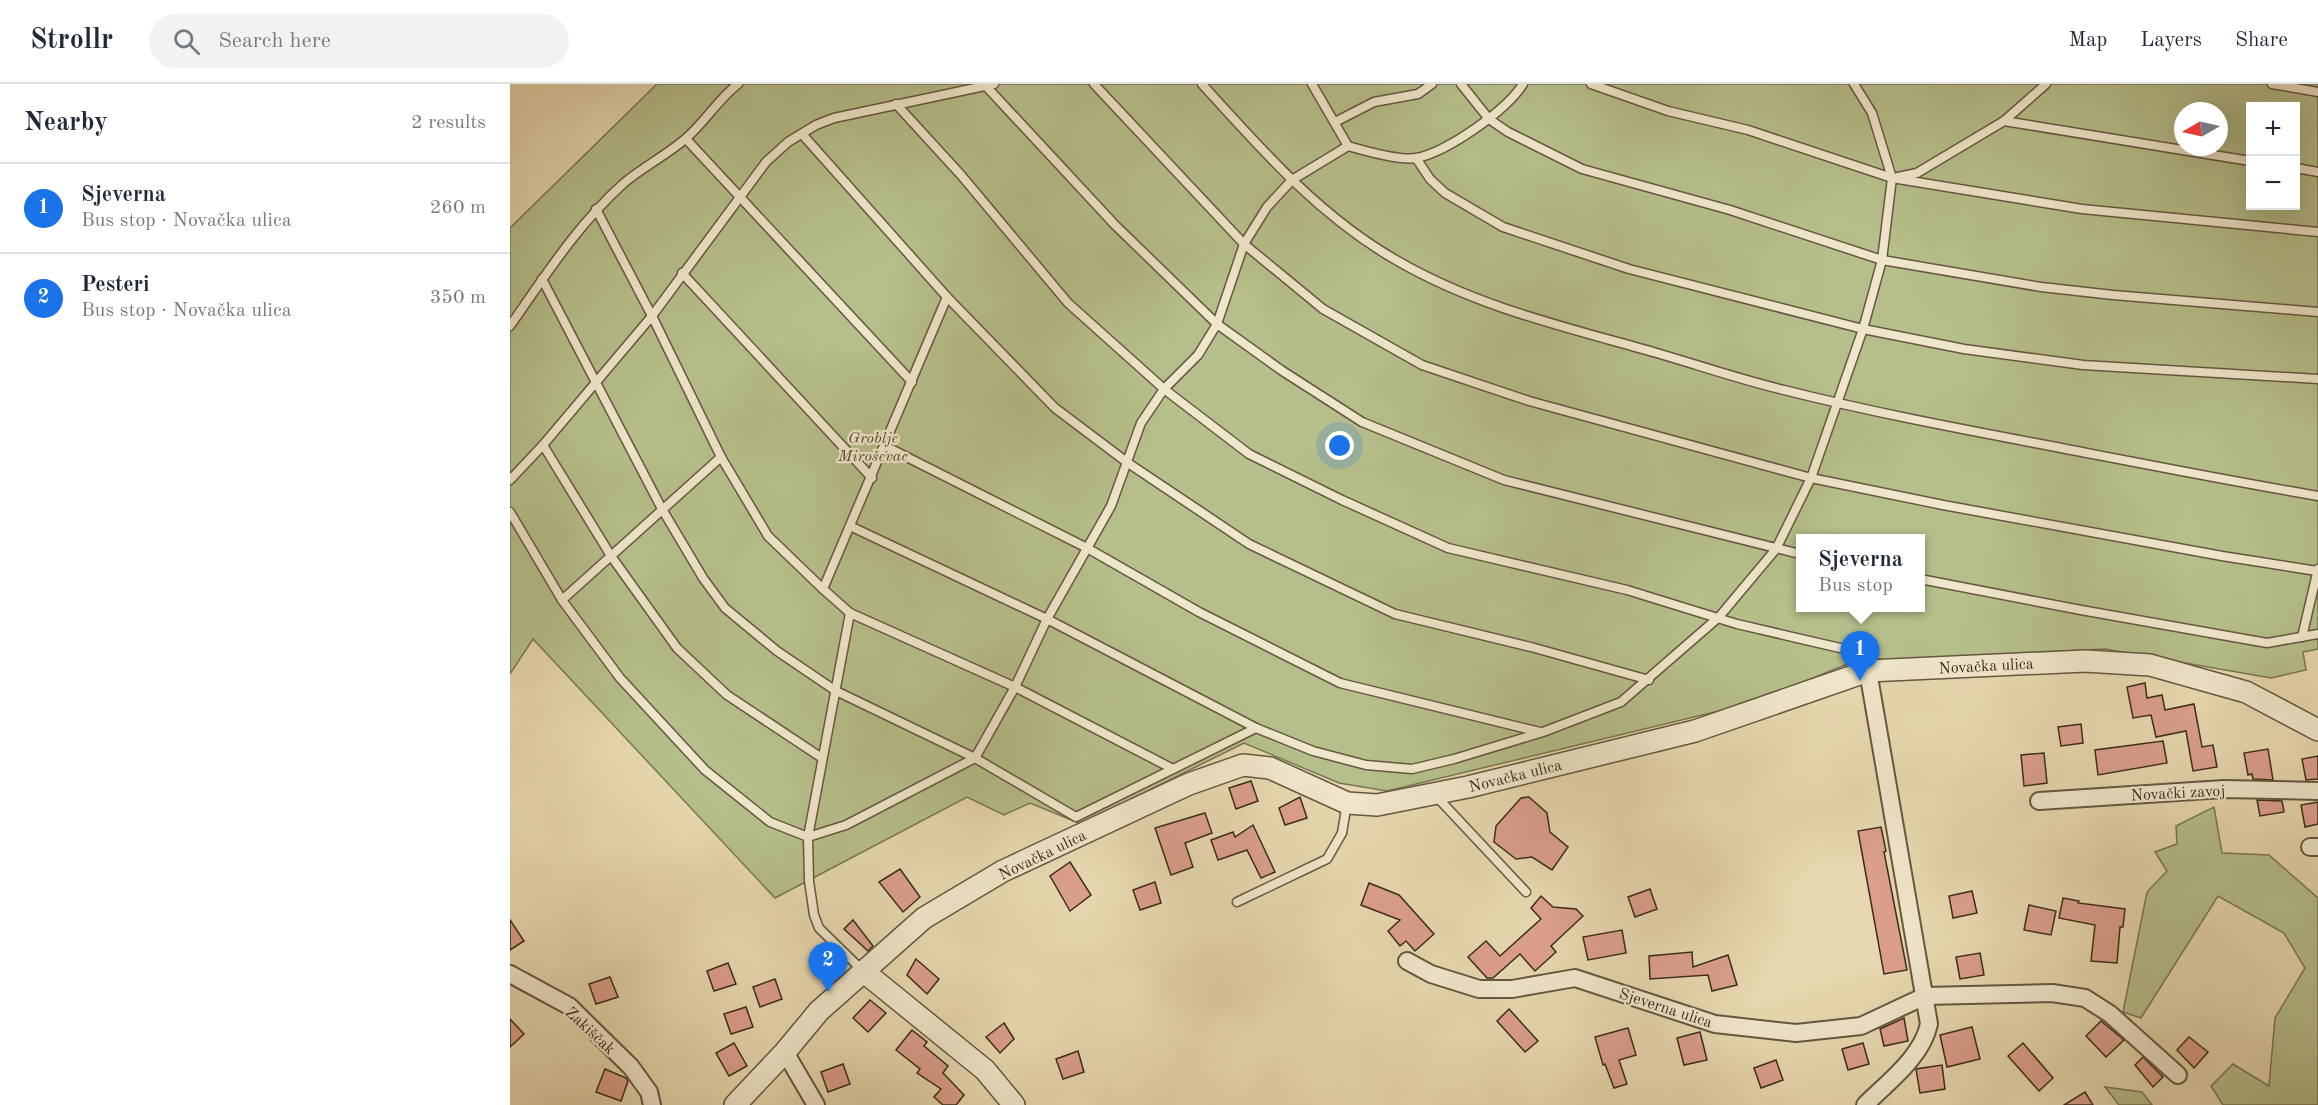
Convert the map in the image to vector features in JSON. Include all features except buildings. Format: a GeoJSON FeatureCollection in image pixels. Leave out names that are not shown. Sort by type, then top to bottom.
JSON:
{"type":"FeatureCollection","features":[{"type":"Feature","properties":{"kind":"street","name":"Novačka ulica"},"geometry":{"type":"LineString","coordinates":[[735,1105],[785,1052],[819,1011],[924,918],[1003,871],[1200,780],[1244,765],[1270,768],[1347,803],[1377,805],[1433,794],[1695,731],[1868,671],[2085,661],[2151,665],[2246,692],[2318,730]]}},
{"type":"Feature","properties":{"kind":"street"},"geometry":{"type":"LineString","coordinates":[[1865,1105],[1918,1052],[1926,1039],[1929,1024],[1868,671]]}},
{"type":"Feature","properties":{"kind":"street","name":"Novački zavoj"},"geometry":{"type":"LineString","coordinates":[[2039,801],[2224,789],[2318,790]]}},
{"type":"Feature","properties":{"kind":"street","name":"Sjeverna ulica"},"geometry":{"type":"LineString","coordinates":[[1407,961],[1431,974],[1479,990],[1512,989],[1575,978],[1715,1023],[1796,1033],[1861,1026],[1925,996],[2052,993],[2085,998],[2110,1014],[2178,1075]]}},
{"type":"Feature","properties":{"kind":"street"},"geometry":{"type":"LineString","coordinates":[[863,972],[985,1070],[1014,1105]]}},
{"type":"Feature","properties":{"kind":"street","name":"Zakiščak"},"geometry":{"type":"LineString","coordinates":[[510,974],[569,1006],[631,1067],[649,1092],[652,1105]]}},
{"type":"Feature","properties":{"kind":"street"},"geometry":{"type":"LineString","coordinates":[[785,1052],[816,1105]]}},
{"type":"Feature","properties":{"kind":"lane"},"geometry":{"type":"LineString","coordinates":[[510,326],[542,279],[596,209],[626,181],[686,139],[727,93],[738,84]]}},
{"type":"Feature","properties":{"kind":"lane"},"geometry":{"type":"LineString","coordinates":[[1094,84],[1244,244],[1323,309],[1422,364],[1529,401],[1811,478],[1943,505],[2222,556],[2318,570],[2302,637]]}},
{"type":"Feature","properties":{"kind":"lane"},"geometry":{"type":"LineString","coordinates":[[1202,84],[1322,209],[1377,248],[1417,271],[1480,300],[1577,332],[1838,403],[2167,469],[2318,496]]}},
{"type":"Feature","properties":{"kind":"lane"},"geometry":{"type":"LineString","coordinates":[[1324,84],[1314,87],[1348,146]]}},
{"type":"Feature","properties":{"kind":"lane"},"geometry":{"type":"LineString","coordinates":[[1335,122],[1374,102],[1418,94],[1432,84]]}},
{"type":"Feature","properties":{"kind":"lane"},"geometry":{"type":"LineString","coordinates":[[1461,84],[1489,119],[1508,132],[1582,169],[1730,210],[1882,260],[2041,287],[2113,296],[2318,312]]}},
{"type":"Feature","properties":{"kind":"lane"},"geometry":{"type":"LineString","coordinates":[[510,512],[562,600],[620,678],[705,770],[770,822],[808,837],[846,825],[975,758],[1015,687],[1047,619],[1111,506],[1141,423],[1164,389],[1198,354],[1216,324],[1244,244],[1267,207],[1292,180],[1348,146],[1378,154],[1416,158],[1456,140],[1489,119],[1523,84]]}},
{"type":"Feature","properties":{"kind":"lane"},"geometry":{"type":"LineString","coordinates":[[1591,84],[1668,111],[1748,130],[1892,178],[2082,209],[2318,232]]}},
{"type":"Feature","properties":{"kind":"lane"},"geometry":{"type":"LineString","coordinates":[[852,527],[1047,619],[1256,728],[1313,751],[1366,765],[1412,769],[1454,759],[1543,732],[1621,702],[1719,617],[1776,549],[1811,478],[1863,329],[1882,260],[1892,178],[1872,112],[1854,84]]}},
{"type":"Feature","properties":{"kind":"lane"},"geometry":{"type":"LineString","coordinates":[[1892,178],[1917,173],[2004,121],[2046,84]]}},
{"type":"Feature","properties":{"kind":"lane"},"geometry":{"type":"LineString","coordinates":[[2272,84],[2318,92]]}},
{"type":"Feature","properties":{"kind":"lane"},"geometry":{"type":"LineString","coordinates":[[510,480],[543,445],[652,316],[738,197],[766,162],[788,142],[816,125],[834,118],[988,85],[1115,225],[1216,324],[1281,370],[1362,422],[1504,480],[1796,553]]}},
{"type":"Feature","properties":{"kind":"lane"},"geometry":{"type":"LineString","coordinates":[[896,104],[961,175],[1068,303],[1164,389],[1249,454],[1342,500],[1448,548],[1627,590],[1737,624],[1853,651]]}},
{"type":"Feature","properties":{"kind":"lane"},"geometry":{"type":"LineString","coordinates":[[2004,121],[2246,160]]}},
{"type":"Feature","properties":{"kind":"lane"},"geometry":{"type":"LineString","coordinates":[[802,134],[947,297],[1055,408],[1128,463],[1250,544],[1395,614],[1532,647],[1649,680]]}},
{"type":"Feature","properties":{"kind":"lane"},"geometry":{"type":"LineString","coordinates":[[686,139],[912,382]]}},
{"type":"Feature","properties":{"kind":"lane"},"geometry":{"type":"LineString","coordinates":[[1416,158],[1430,179],[1445,193],[1503,227],[1629,269],[1863,329],[1959,348],[2083,365],[2318,379]]}},
{"type":"Feature","properties":{"kind":"lane"},"geometry":{"type":"LineString","coordinates":[[2300,169],[2318,172]]}},
{"type":"Feature","properties":{"kind":"lane"},"geometry":{"type":"LineString","coordinates":[[596,209],[652,316],[721,457],[768,536],[850,613],[1015,687],[1173,769]]}},
{"type":"Feature","properties":{"kind":"lane"},"geometry":{"type":"LineString","coordinates":[[682,273],[872,478]]}},
{"type":"Feature","properties":{"kind":"lane"},"geometry":{"type":"LineString","coordinates":[[542,279],[662,509],[703,578],[725,608],[777,651],[836,691],[975,758],[1076,817],[1256,728]]}},
{"type":"Feature","properties":{"kind":"lane"},"geometry":{"type":"LineString","coordinates":[[823,589],[852,527],[947,297]]}},
{"type":"Feature","properties":{"kind":"lane"},"geometry":{"type":"LineString","coordinates":[[543,445],[611,556],[677,648],[727,695],[822,758]]}},
{"type":"Feature","properties":{"kind":"lane"},"geometry":{"type":"LineString","coordinates":[[885,446],[1087,548],[1199,612],[1340,683],[1543,732]]}},
{"type":"Feature","properties":{"kind":"lane"},"geometry":{"type":"LineString","coordinates":[[562,600],[721,457]]}},
{"type":"Feature","properties":{"kind":"lane"},"geometry":{"type":"LineString","coordinates":[[1925,580],[2267,643],[2318,634]]}},
{"type":"Feature","properties":{"kind":"lane"},"geometry":{"type":"LineString","coordinates":[[850,613],[808,837],[808,880],[814,915],[819,928],[863,972]]}},
{"type":"Feature","properties":{"kind":"lane"},"geometry":{"type":"LineString","coordinates":[[1433,794],[1526,892]]}},
{"type":"Feature","properties":{"kind":"lane"},"geometry":{"type":"LineString","coordinates":[[1237,902],[1327,859],[1342,833],[1347,803]]}},
{"type":"Feature","properties":{"kind":"green space","name":"Groblje Miroševac"},"geometry":{"type":"Polygon","coordinates":[[[657,84],[2318,84],[2318,649],[2303,652],[2306,670],[2271,678],[2105,649],[1852,662],[1752,703],[1387,791],[1339,783],[1244,743],[1081,824],[1030,803],[1004,815],[967,797],[775,898],[533,639],[510,674],[510,228],[657,84]]]}},
{"type":"Feature","properties":{"kind":"green space"},"geometry":{"type":"Polygon","coordinates":[[[2214,807],[2222,853],[2269,855],[2318,898],[2318,1105],[2223,1105],[2211,1086],[2233,1064],[2269,1086],[2275,1018],[2305,968],[2284,933],[2218,896],[2141,1018],[2123,1012],[2147,892],[2167,871],[2155,852],[2177,844],[2176,826],[2214,807]]]}},
{"type":"Feature","properties":{"kind":"green space"},"geometry":{"type":"Polygon","coordinates":[[[2105,1087],[2142,1092],[2152,1105],[2119,1105],[2105,1087]]]}},
{"type":"Feature","properties":{"kind":"place","name":"Sjeverna"},"geometry":{"type":"Point","coordinates":[1860,681]}},
{"type":"Feature","properties":{"kind":"place","name":"Pesteri"},"geometry":{"type":"Point","coordinates":[828,992]}}]}
